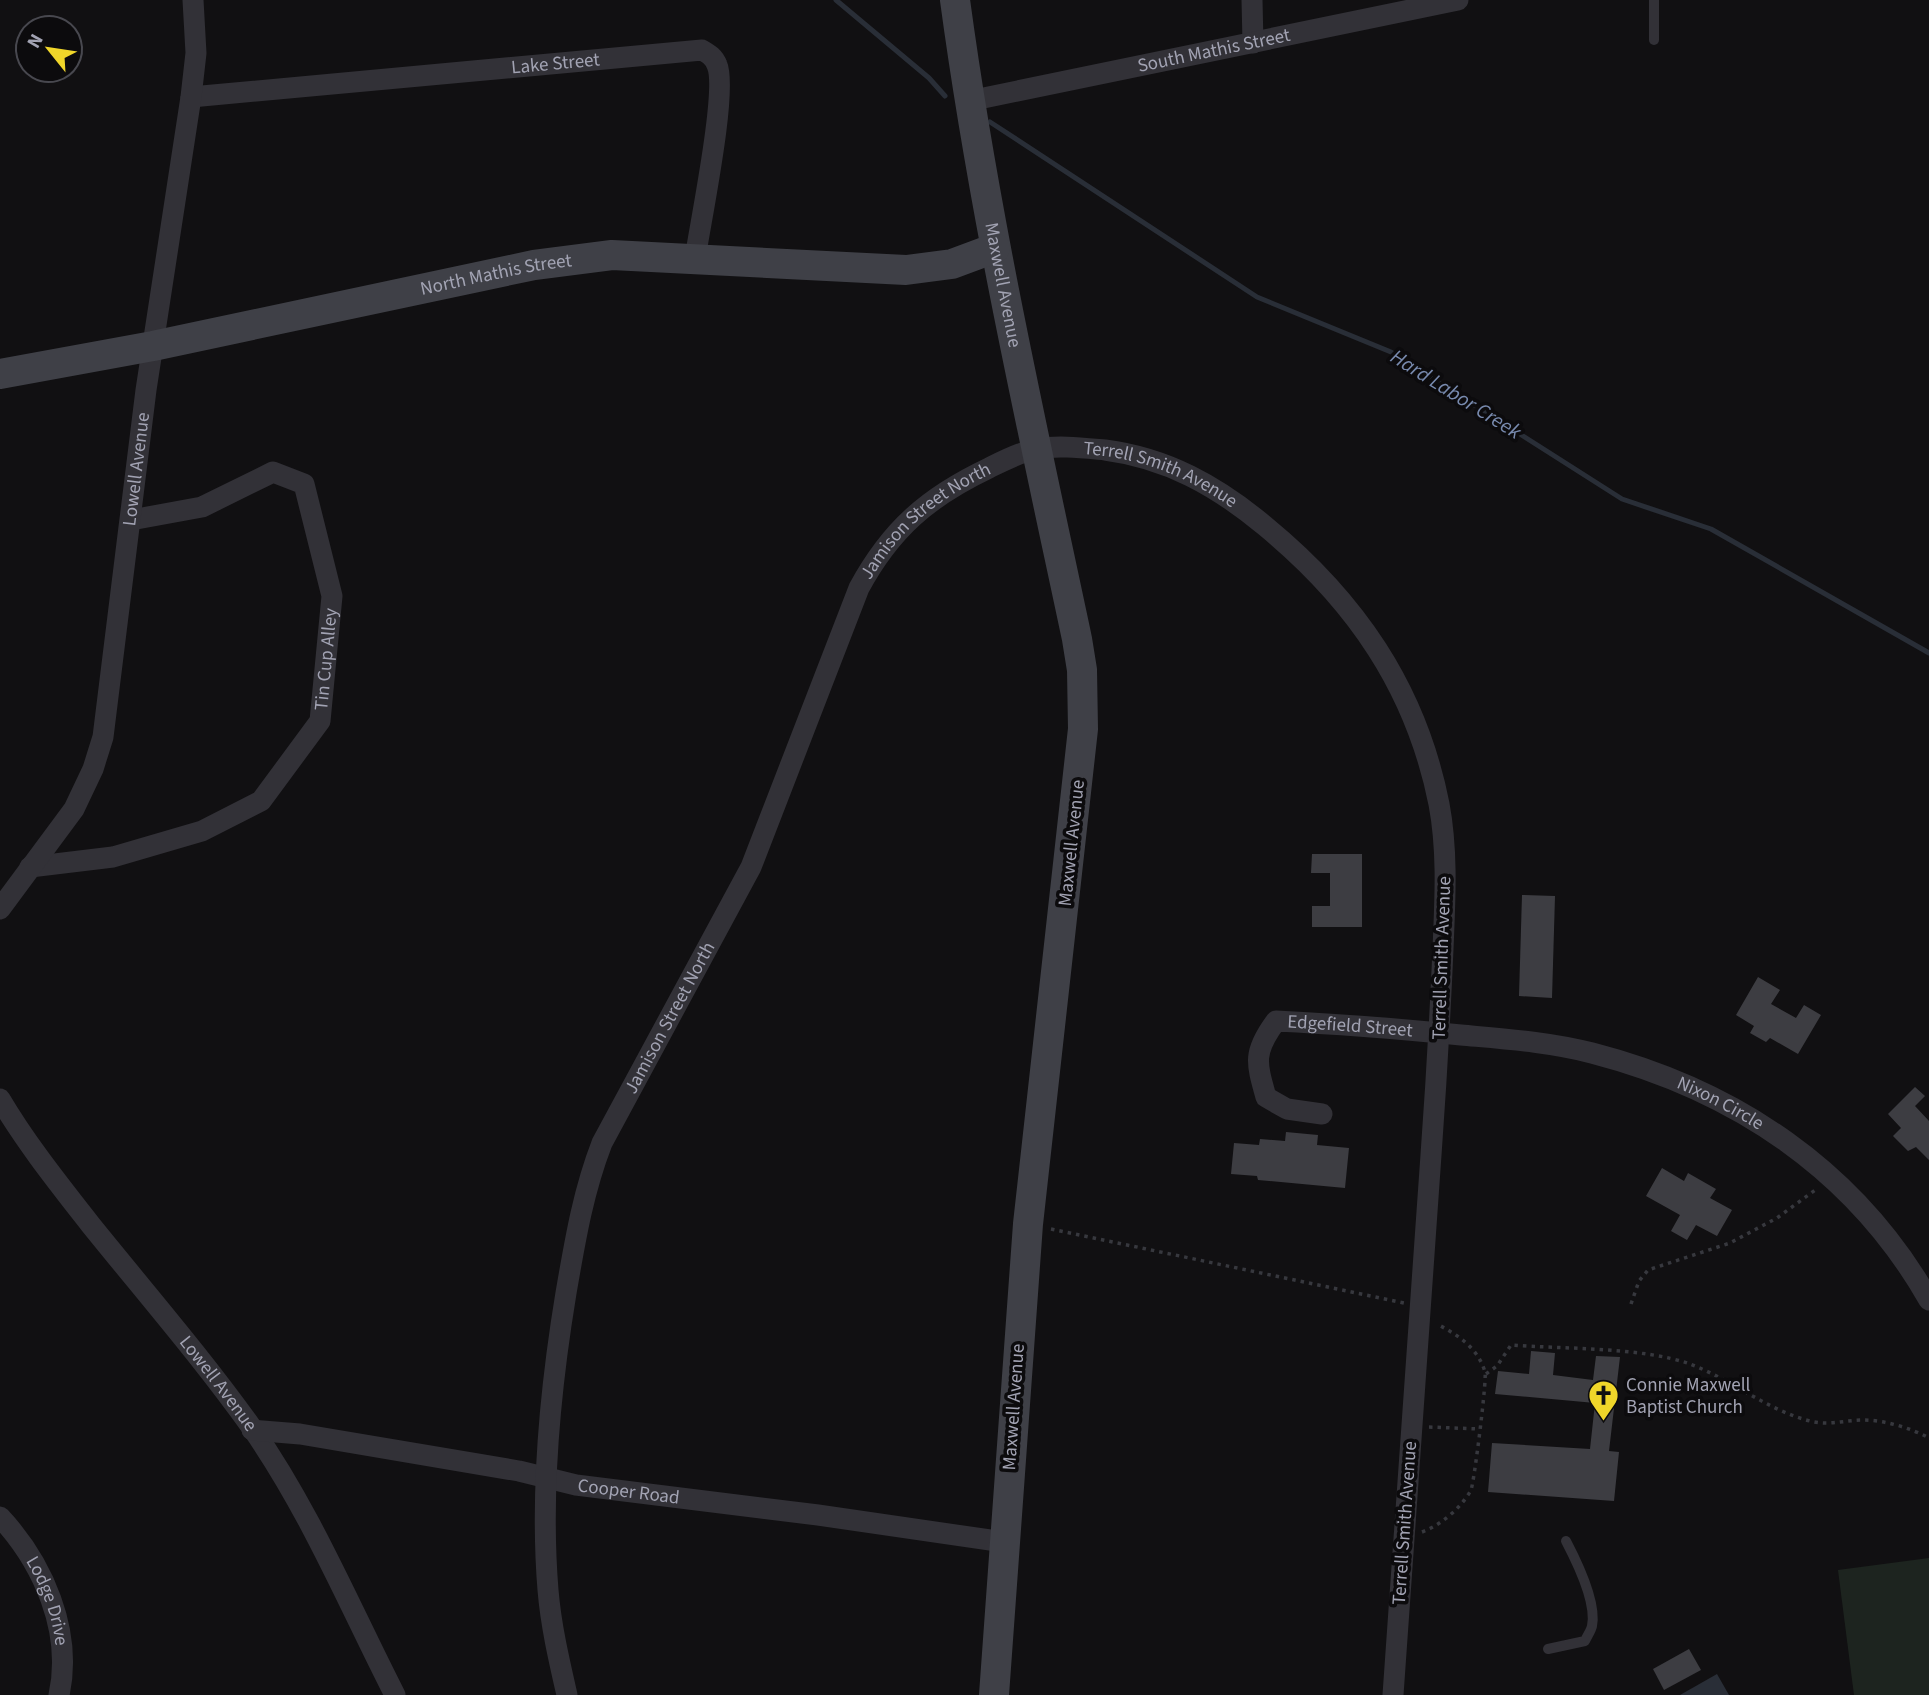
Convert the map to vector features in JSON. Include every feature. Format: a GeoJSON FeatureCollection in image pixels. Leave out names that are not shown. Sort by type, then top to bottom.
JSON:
{"type":"FeatureCollection","features":[{"type":"Feature","properties":{"kind":"main road","name":"Maxwell Avenue"},"geometry":{"type":"LineString","coordinates":[[955,0],[969,101],[995,248],[1082,670],[1083,729],[1028,1224],[994,1695]]}},
{"type":"Feature","properties":{"kind":"main road","name":"North Mathis Street"},"geometry":{"type":"LineString","coordinates":[[0,374],[153,346],[534,265],[612,255],[906,270],[952,264],[995,248]]}},
{"type":"Feature","properties":{"kind":"street","name":"Lowell Avenue"},"geometry":{"type":"LineString","coordinates":[[0,909],[74,809],[93,769],[103,737],[153,346],[191,97],[195,53],[193,0]]}},
{"type":"Feature","properties":{"kind":"street"},"geometry":{"type":"LineString","coordinates":[[1252,0],[1253,43]]}},
{"type":"Feature","properties":{"kind":"street","name":"South Mathis Street"},"geometry":{"type":"LineString","coordinates":[[969,101],[1253,43],[1371,9],[1458,0]]}},
{"type":"Feature","properties":{"kind":"street","name":"Lake Street"},"geometry":{"type":"LineString","coordinates":[[191,97],[702,50],[711,55],[717,64],[720,97],[695,259]]}},
{"type":"Feature","properties":{"kind":"street","name":"Terrell Smith Avenue"},"geometry":{"type":"LineString","coordinates":[[1036,449],[1077,447],[1135,455],[1166,463],[1199,479],[1249,512],[1332,587],[1367,631],[1393,674],[1427,755],[1439,804],[1446,880],[1440,1033],[1393,1695]]}},
{"type":"Feature","properties":{"kind":"street","name":"Jamison Street North"},"geometry":{"type":"LineString","coordinates":[[567,1695],[555,1644],[548,1592],[546,1547],[551,1405],[557,1348],[577,1227],[591,1172],[615,1118],[751,867],[859,587],[885,545],[924,505],[972,476],[1036,449]]}},
{"type":"Feature","properties":{"kind":"street","name":"Tin Cup Alley"},"geometry":{"type":"LineString","coordinates":[[30,867],[113,857],[202,831],[261,801],[320,722],[332,596],[304,484],[273,472],[202,507],[131,520]]}},
{"type":"Feature","properties":{"kind":"street","name":"Edgefield Street"},"geometry":{"type":"LineString","coordinates":[[1322,1114],[1287,1109],[1266,1097],[1257,1068],[1262,1040],[1276,1021],[1440,1033]]}},
{"type":"Feature","properties":{"kind":"street","name":"Nixon Circle"},"geometry":{"type":"LineString","coordinates":[[1440,1033],[1532,1042],[1590,1053],[1650,1070],[1710,1095],[1765,1126],[1831,1178],[1884,1233],[1929,1300]]}},
{"type":"Feature","properties":{"kind":"street","name":"Lowell Avenue"},"geometry":{"type":"LineString","coordinates":[[0,1099],[60,1186],[253,1430],[285,1477],[319,1538],[395,1695]]}},
{"type":"Feature","properties":{"kind":"street","name":"Cooper Road"},"geometry":{"type":"LineString","coordinates":[[253,1430],[300,1434],[576,1485],[818,1515],[1004,1542]]}},
{"type":"Feature","properties":{"kind":"street","name":"Lodge Drive"},"geometry":{"type":"LineString","coordinates":[[0,1517],[23,1546],[40,1575],[55,1612],[62,1648],[59,1695]]}},
{"type":"Feature","properties":{"kind":"lane"},"geometry":{"type":"LineString","coordinates":[[1654,0],[1654,40]]}},
{"type":"Feature","properties":{"kind":"lane"},"geometry":{"type":"LineString","coordinates":[[1548,1649],[1585,1641],[1592,1627],[1592,1611],[1579,1566],[1566,1541]]}},
{"type":"Feature","properties":{"kind":"path"},"geometry":{"type":"LineString","coordinates":[[1631,1304],[1639,1281],[1648,1270],[1730,1243],[1777,1218],[1831,1178]]}},
{"type":"Feature","properties":{"kind":"path"},"geometry":{"type":"LineString","coordinates":[[1028,1224],[1419,1310],[1459,1336],[1475,1351],[1486,1374],[1472,1489],[1452,1512],[1433,1528],[1404,1538]]}},
{"type":"Feature","properties":{"kind":"path"},"geometry":{"type":"LineString","coordinates":[[1486,1374],[1497,1366],[1511,1345],[1621,1352],[1671,1359],[1692,1365],[1787,1414],[1813,1422],[1836,1424],[1862,1420],[1891,1424],[1929,1438]]}},
{"type":"Feature","properties":{"kind":"path"},"geometry":{"type":"LineString","coordinates":[[1411,1426],[1479,1429]]}},
{"type":"Feature","properties":{"kind":"shaded area"},"geometry":{"type":"Polygon","coordinates":[[[1929,1558],[1929,1695],[1854,1695],[1838,1570],[1929,1558]]]}},
{"type":"Feature","properties":{"kind":"shaded area"},"geometry":{"type":"Polygon","coordinates":[[[1717,1674],[1729,1695],[1680,1695],[1717,1674]]]}},
{"type":"Feature","properties":{"kind":"building"},"geometry":{"type":"Polygon","coordinates":[[[1312,854],[1362,854],[1362,927],[1312,927],[1312,906],[1330,906],[1330,873],[1311,873],[1312,854]]]}},
{"type":"Feature","properties":{"kind":"building"},"geometry":{"type":"Polygon","coordinates":[[[1522,895],[1555,896],[1552,998],[1519,996],[1522,895]]]}},
{"type":"Feature","properties":{"kind":"building"},"geometry":{"type":"Polygon","coordinates":[[[1758,977],[1780,990],[1771,1004],[1796,1018],[1804,1005],[1821,1015],[1798,1054],[1770,1038],[1766,1042],[1750,1033],[1754,1026],[1736,1015],[1758,977]]]}},
{"type":"Feature","properties":{"kind":"building"},"geometry":{"type":"Polygon","coordinates":[[[1915,1087],[1925,1096],[1915,1106],[1929,1121],[1929,1160],[1916,1147],[1908,1151],[1893,1136],[1901,1128],[1888,1114],[1915,1087]]]}},
{"type":"Feature","properties":{"kind":"building"},"geometry":{"type":"Polygon","coordinates":[[[1286,1132],[1318,1135],[1317,1145],[1349,1148],[1345,1188],[1258,1180],[1257,1176],[1231,1174],[1234,1143],[1259,1145],[1260,1139],[1285,1141],[1286,1132]]]}},
{"type":"Feature","properties":{"kind":"building"},"geometry":{"type":"Polygon","coordinates":[[[1662,1168],[1684,1181],[1688,1173],[1716,1189],[1710,1198],[1732,1210],[1717,1236],[1696,1225],[1687,1240],[1671,1231],[1680,1215],[1646,1196],[1662,1168]]]}},
{"type":"Feature","properties":{"kind":"building","name":"Connie Maxwell Baptist Church"},"geometry":{"type":"Polygon","coordinates":[[[1531,1351],[1555,1353],[1553,1375],[1593,1380],[1596,1356],[1620,1357],[1609,1451],[1619,1452],[1614,1501],[1488,1492],[1492,1443],[1590,1449],[1595,1403],[1495,1394],[1498,1371],[1529,1374],[1531,1351]]]}},
{"type":"Feature","properties":{"kind":"building"},"geometry":{"type":"Polygon","coordinates":[[[1689,1649],[1701,1670],[1664,1690],[1653,1669],[1689,1649]]]}},
{"type":"Feature","properties":{"kind":"waterway","name":"Hard Labor Creek"},"geometry":{"type":"LineString","coordinates":[[836,0],[929,78],[945,96]]}},
{"type":"Feature","properties":{"kind":"waterway","name":"Hard Labor Creek"},"geometry":{"type":"LineString","coordinates":[[990,122],[1257,297],[1391,352],[1622,499],[1711,529],[1929,653]]}},
{"type":"Feature","properties":{"kind":"place","name":"Connie Maxwell Baptist Church"},"geometry":{"type":"Point","coordinates":[1603,1423]}}]}
